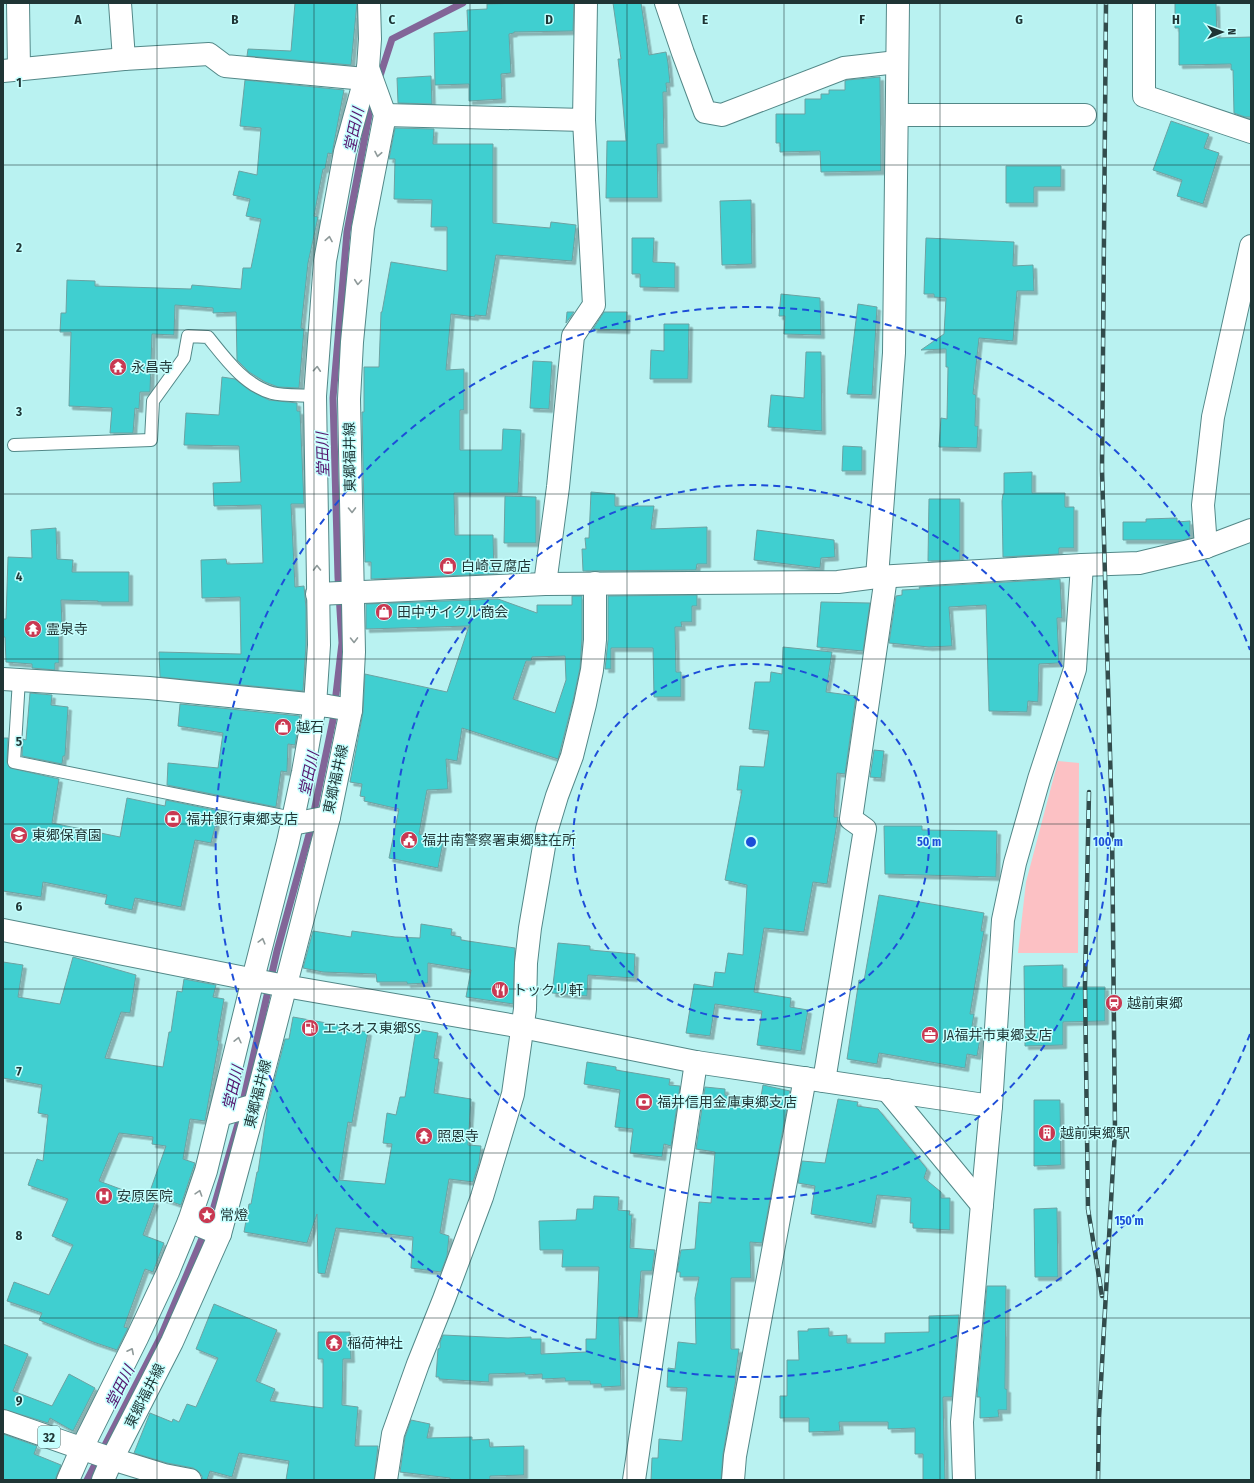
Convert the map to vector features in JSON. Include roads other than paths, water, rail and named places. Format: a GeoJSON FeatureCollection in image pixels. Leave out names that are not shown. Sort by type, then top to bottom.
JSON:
{"type":"FeatureCollection","features":[{"type":"Feature","properties":{"kind":"street"},"geometry":{"type":"LineString","coordinates":[[18,3],[11,70],[124,59],[210,54],[225,66],[366,73]]}},
{"type":"Feature","properties":{"kind":"street"},"geometry":{"type":"LineString","coordinates":[[120,3],[124,59]]}},
{"type":"Feature","properties":{"kind":"street"},"geometry":{"type":"LineString","coordinates":[[103,1480],[98,1454],[137,1338],[190,1221],[206,1171],[293,821],[315,705],[319,645],[315,396],[325,261],[345,152],[366,73],[370,39],[369,3]]}},
{"type":"Feature","properties":{"kind":"street"},"geometry":{"type":"LineString","coordinates":[[545,584],[558,486],[573,336],[594,305],[584,120],[586,3]]}},
{"type":"Feature","properties":{"kind":"street"},"geometry":{"type":"LineString","coordinates":[[666,3],[705,112],[722,115],[844,68],[897,62]]}},
{"type":"Feature","properties":{"kind":"street"},"geometry":{"type":"LineString","coordinates":[[733,1480],[736,1448],[814,1080],[865,829],[851,819],[881,577],[894,353],[898,3]]}},
{"type":"Feature","properties":{"kind":"street"},"geometry":{"type":"LineString","coordinates":[[1144,3],[1144,96],[1251,132]]}},
{"type":"Feature","properties":{"kind":"street"},"geometry":{"type":"LineString","coordinates":[[366,73],[383,108],[584,120]]}},
{"type":"Feature","properties":{"kind":"street","name":"東郷福井線"},"geometry":{"type":"LineString","coordinates":[[98,1454],[172,1342],[220,1234],[255,1105],[328,817],[351,710],[354,652],[354,593],[349,400],[352,342],[363,228],[383,108]]}},
{"type":"Feature","properties":{"kind":"street"},"geometry":{"type":"LineString","coordinates":[[897,115],[1085,115]]}},
{"type":"Feature","properties":{"kind":"street"},"geometry":{"type":"LineString","coordinates":[[1206,547],[1203,504],[1213,417],[1251,249]]}},
{"type":"Feature","properties":{"kind":"street"},"geometry":{"type":"LineString","coordinates":[[318,594],[545,584],[838,582],[881,577],[1139,563],[1206,547],[1251,530]]}},
{"type":"Feature","properties":{"kind":"street"},"geometry":{"type":"LineString","coordinates":[[964,1480],[962,1422],[991,1106],[1002,920],[1015,863],[1039,779],[1075,668],[1082,565]]}},
{"type":"Feature","properties":{"kind":"street"},"geometry":{"type":"LineString","coordinates":[[386,1480],[393,1434],[484,1190],[513,1094],[526,1009],[526,963],[530,928],[547,829],[557,796],[572,756],[586,704],[592,670],[595,640],[595,583]]}},
{"type":"Feature","properties":{"kind":"street"},"geometry":{"type":"LineString","coordinates":[[11,679],[149,688],[351,710]]}},
{"type":"Feature","properties":{"kind":"street"},"geometry":{"type":"LineString","coordinates":[[293,821],[328,817]]}},
{"type":"Feature","properties":{"kind":"street"},"geometry":{"type":"LineString","coordinates":[[3,930],[285,986],[522,1028],[696,1062],[991,1106]]}},
{"type":"Feature","properties":{"kind":"street"},"geometry":{"type":"LineString","coordinates":[[634,1480],[696,1062]]}},
{"type":"Feature","properties":{"kind":"street"},"geometry":{"type":"LineString","coordinates":[[887,1090],[982,1205]]}},
{"type":"Feature","properties":{"kind":"street"},"geometry":{"type":"LineString","coordinates":[[220,1115],[255,1105]]}},
{"type":"Feature","properties":{"kind":"street"},"geometry":{"type":"LineString","coordinates":[[190,1221],[220,1234]]}},
{"type":"Feature","properties":{"kind":"street","name":"32"},"geometry":{"type":"LineString","coordinates":[[3,1421],[98,1454]]}},
{"type":"Feature","properties":{"kind":"street"},"geometry":{"type":"LineString","coordinates":[[68,1480],[98,1454]]}},
{"type":"Feature","properties":{"kind":"street"},"geometry":{"type":"LineString","coordinates":[[98,1454],[164,1475],[190,1480]]}},
{"type":"Feature","properties":{"kind":"lane"},"geometry":{"type":"LineString","coordinates":[[14,445],[151,440],[153,401],[184,358],[188,336],[208,337],[228,362],[248,382],[272,393],[315,396]]}},
{"type":"Feature","properties":{"kind":"lane"},"geometry":{"type":"LineString","coordinates":[[11,679],[14,762],[293,821]]}},
{"type":"Feature","properties":{"kind":"waterway"},"geometry":{"type":"LineString","coordinates":[[379,79],[392,39],[463,3]]}},
{"type":"Feature","properties":{"kind":"waterway","name":"堂田川"},"geometry":{"type":"LineString","coordinates":[[87,1480],[161,1336],[211,1217],[238,1124],[277,951],[310,831],[333,720],[342,643],[338,577],[333,398],[347,232],[373,99]]}},
{"type":"Feature","properties":{"kind":"railway"},"geometry":{"type":"LineString","coordinates":[[1098,1480],[1099,1418],[1115,1130],[1112,824],[1102,469],[1106,3]]}},
{"type":"Feature","properties":{"kind":"railway"},"geometry":{"type":"LineString","coordinates":[[1089,792],[1085,985],[1088,1209],[1102,1296]]}},
{"type":"Feature","properties":{"kind":"place","name":"永昌寺"},"geometry":{"type":"Point","coordinates":[118,367]}},
{"type":"Feature","properties":{"kind":"place","name":"白崎豆腐店"},"geometry":{"type":"Point","coordinates":[448,566]}},
{"type":"Feature","properties":{"kind":"place","name":"田中サイクル商会"},"geometry":{"type":"Point","coordinates":[384,612]}},
{"type":"Feature","properties":{"kind":"place","name":"霊泉寺"},"geometry":{"type":"Point","coordinates":[33,629]}},
{"type":"Feature","properties":{"kind":"place","name":"越石"},"geometry":{"type":"Point","coordinates":[283,727]}},
{"type":"Feature","properties":{"kind":"place","name":"福井銀行東郷支店"},"geometry":{"type":"Point","coordinates":[173,819]}},
{"type":"Feature","properties":{"kind":"place","name":"東郷保育園"},"geometry":{"type":"Point","coordinates":[19,835]}},
{"type":"Feature","properties":{"kind":"place","name":"福井南警察署東郷駐在所"},"geometry":{"type":"Point","coordinates":[409,840]}},
{"type":"Feature","properties":{"kind":"place","name":"トックリ軒"},"geometry":{"type":"Point","coordinates":[500,990]}},
{"type":"Feature","properties":{"kind":"place","name":"越前東郷"},"geometry":{"type":"Point","coordinates":[1114,1003]}},
{"type":"Feature","properties":{"kind":"place","name":"エネオス東郷SS"},"geometry":{"type":"Point","coordinates":[310,1028]}},
{"type":"Feature","properties":{"kind":"place","name":"JA福井市東郷支店"},"geometry":{"type":"Point","coordinates":[930,1035]}},
{"type":"Feature","properties":{"kind":"place","name":"福井信用金庫東郷支店"},"geometry":{"type":"Point","coordinates":[644,1102]}},
{"type":"Feature","properties":{"kind":"place","name":"越前東郷駅"},"geometry":{"type":"Point","coordinates":[1047,1133]}},
{"type":"Feature","properties":{"kind":"place","name":"照恩寺"},"geometry":{"type":"Point","coordinates":[424,1136]}},
{"type":"Feature","properties":{"kind":"place","name":"安原医院"},"geometry":{"type":"Point","coordinates":[104,1196]}},
{"type":"Feature","properties":{"kind":"place","name":"常燈"},"geometry":{"type":"Point","coordinates":[207,1215]}},
{"type":"Feature","properties":{"kind":"place","name":"稲荷神社"},"geometry":{"type":"Point","coordinates":[334,1343]}}]}
